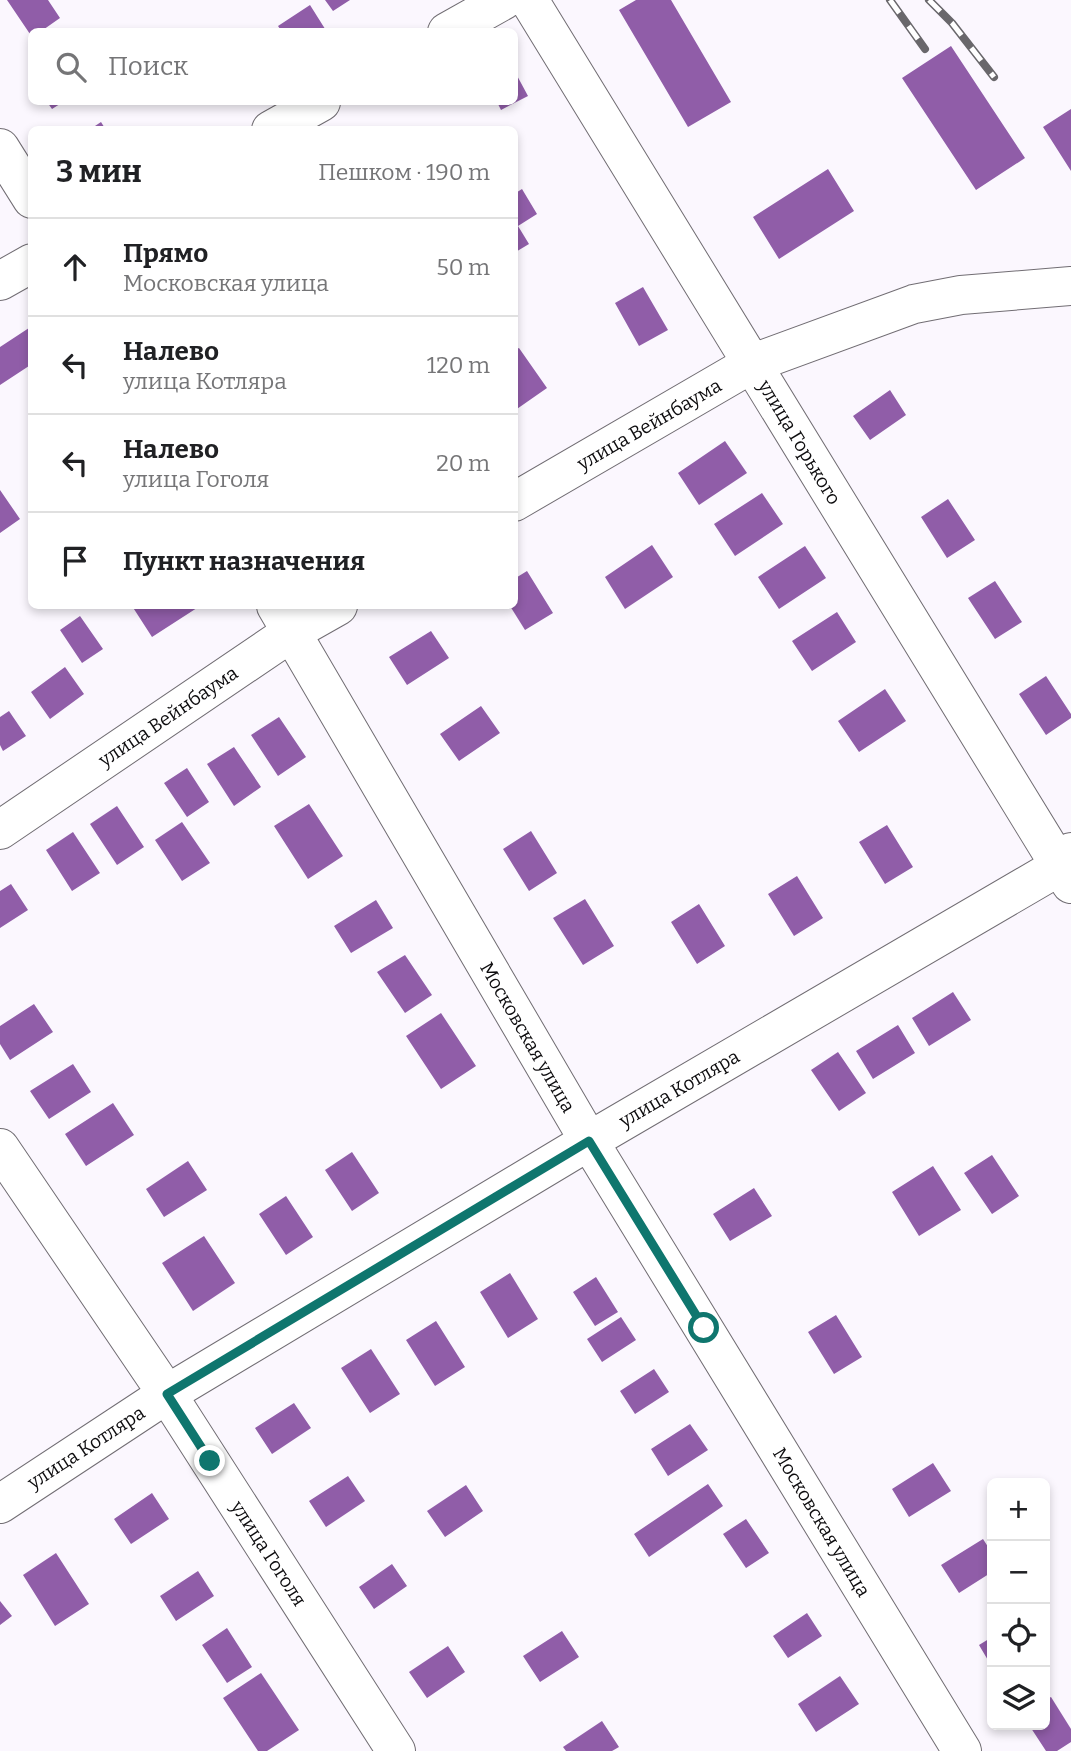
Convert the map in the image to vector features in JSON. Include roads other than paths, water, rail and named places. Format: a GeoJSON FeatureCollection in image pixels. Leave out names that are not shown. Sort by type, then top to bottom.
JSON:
{"type":"FeatureCollection","features":[{"type":"Feature","properties":{"kind":"street"},"geometry":{"type":"LineString","coordinates":[[454,28],[504,0]]}},
{"type":"Feature","properties":{"kind":"street","name":"улица Горького"},"geometry":{"type":"LineString","coordinates":[[529,0],[1067,867]]}},
{"type":"Feature","properties":{"kind":"street"},"geometry":{"type":"LineString","coordinates":[[278,126],[316,105]]}},
{"type":"Feature","properties":{"kind":"street"},"geometry":{"type":"LineString","coordinates":[[0,148],[28,193]]}},
{"type":"Feature","properties":{"kind":"street"},"geometry":{"type":"LineString","coordinates":[[0,281],[28,265]]}},
{"type":"Feature","properties":{"kind":"street","name":"улица Вейнбаума"},"geometry":{"type":"LineString","coordinates":[[518,500],[753,363],[914,304],[961,295],[1071,286]]}},
{"type":"Feature","properties":{"kind":"street","name":"улица Вейнбаума"},"geometry":{"type":"LineString","coordinates":[[0,830],[284,619],[326,609]]}},
{"type":"Feature","properties":{"kind":"street","name":"Московская улица"},"geometry":{"type":"LineString","coordinates":[[284,619],[589,1141],[961,1751]]}},
{"type":"Feature","properties":{"kind":"street","name":"улица Котляра"},"geometry":{"type":"LineString","coordinates":[[0,1504],[167,1394],[589,1141],[1067,867]]}},
{"type":"Feature","properties":{"kind":"street","name":"улица Гоголя"},"geometry":{"type":"LineString","coordinates":[[0,1148],[167,1394],[396,1751]]}},
{"type":"Feature","properties":{"kind":"railway"},"geometry":{"type":"LineString","coordinates":[[890,0],[925,49]]}},
{"type":"Feature","properties":{"kind":"railway"},"geometry":{"type":"LineString","coordinates":[[929,0],[952,23],[994,77]]}}]}
